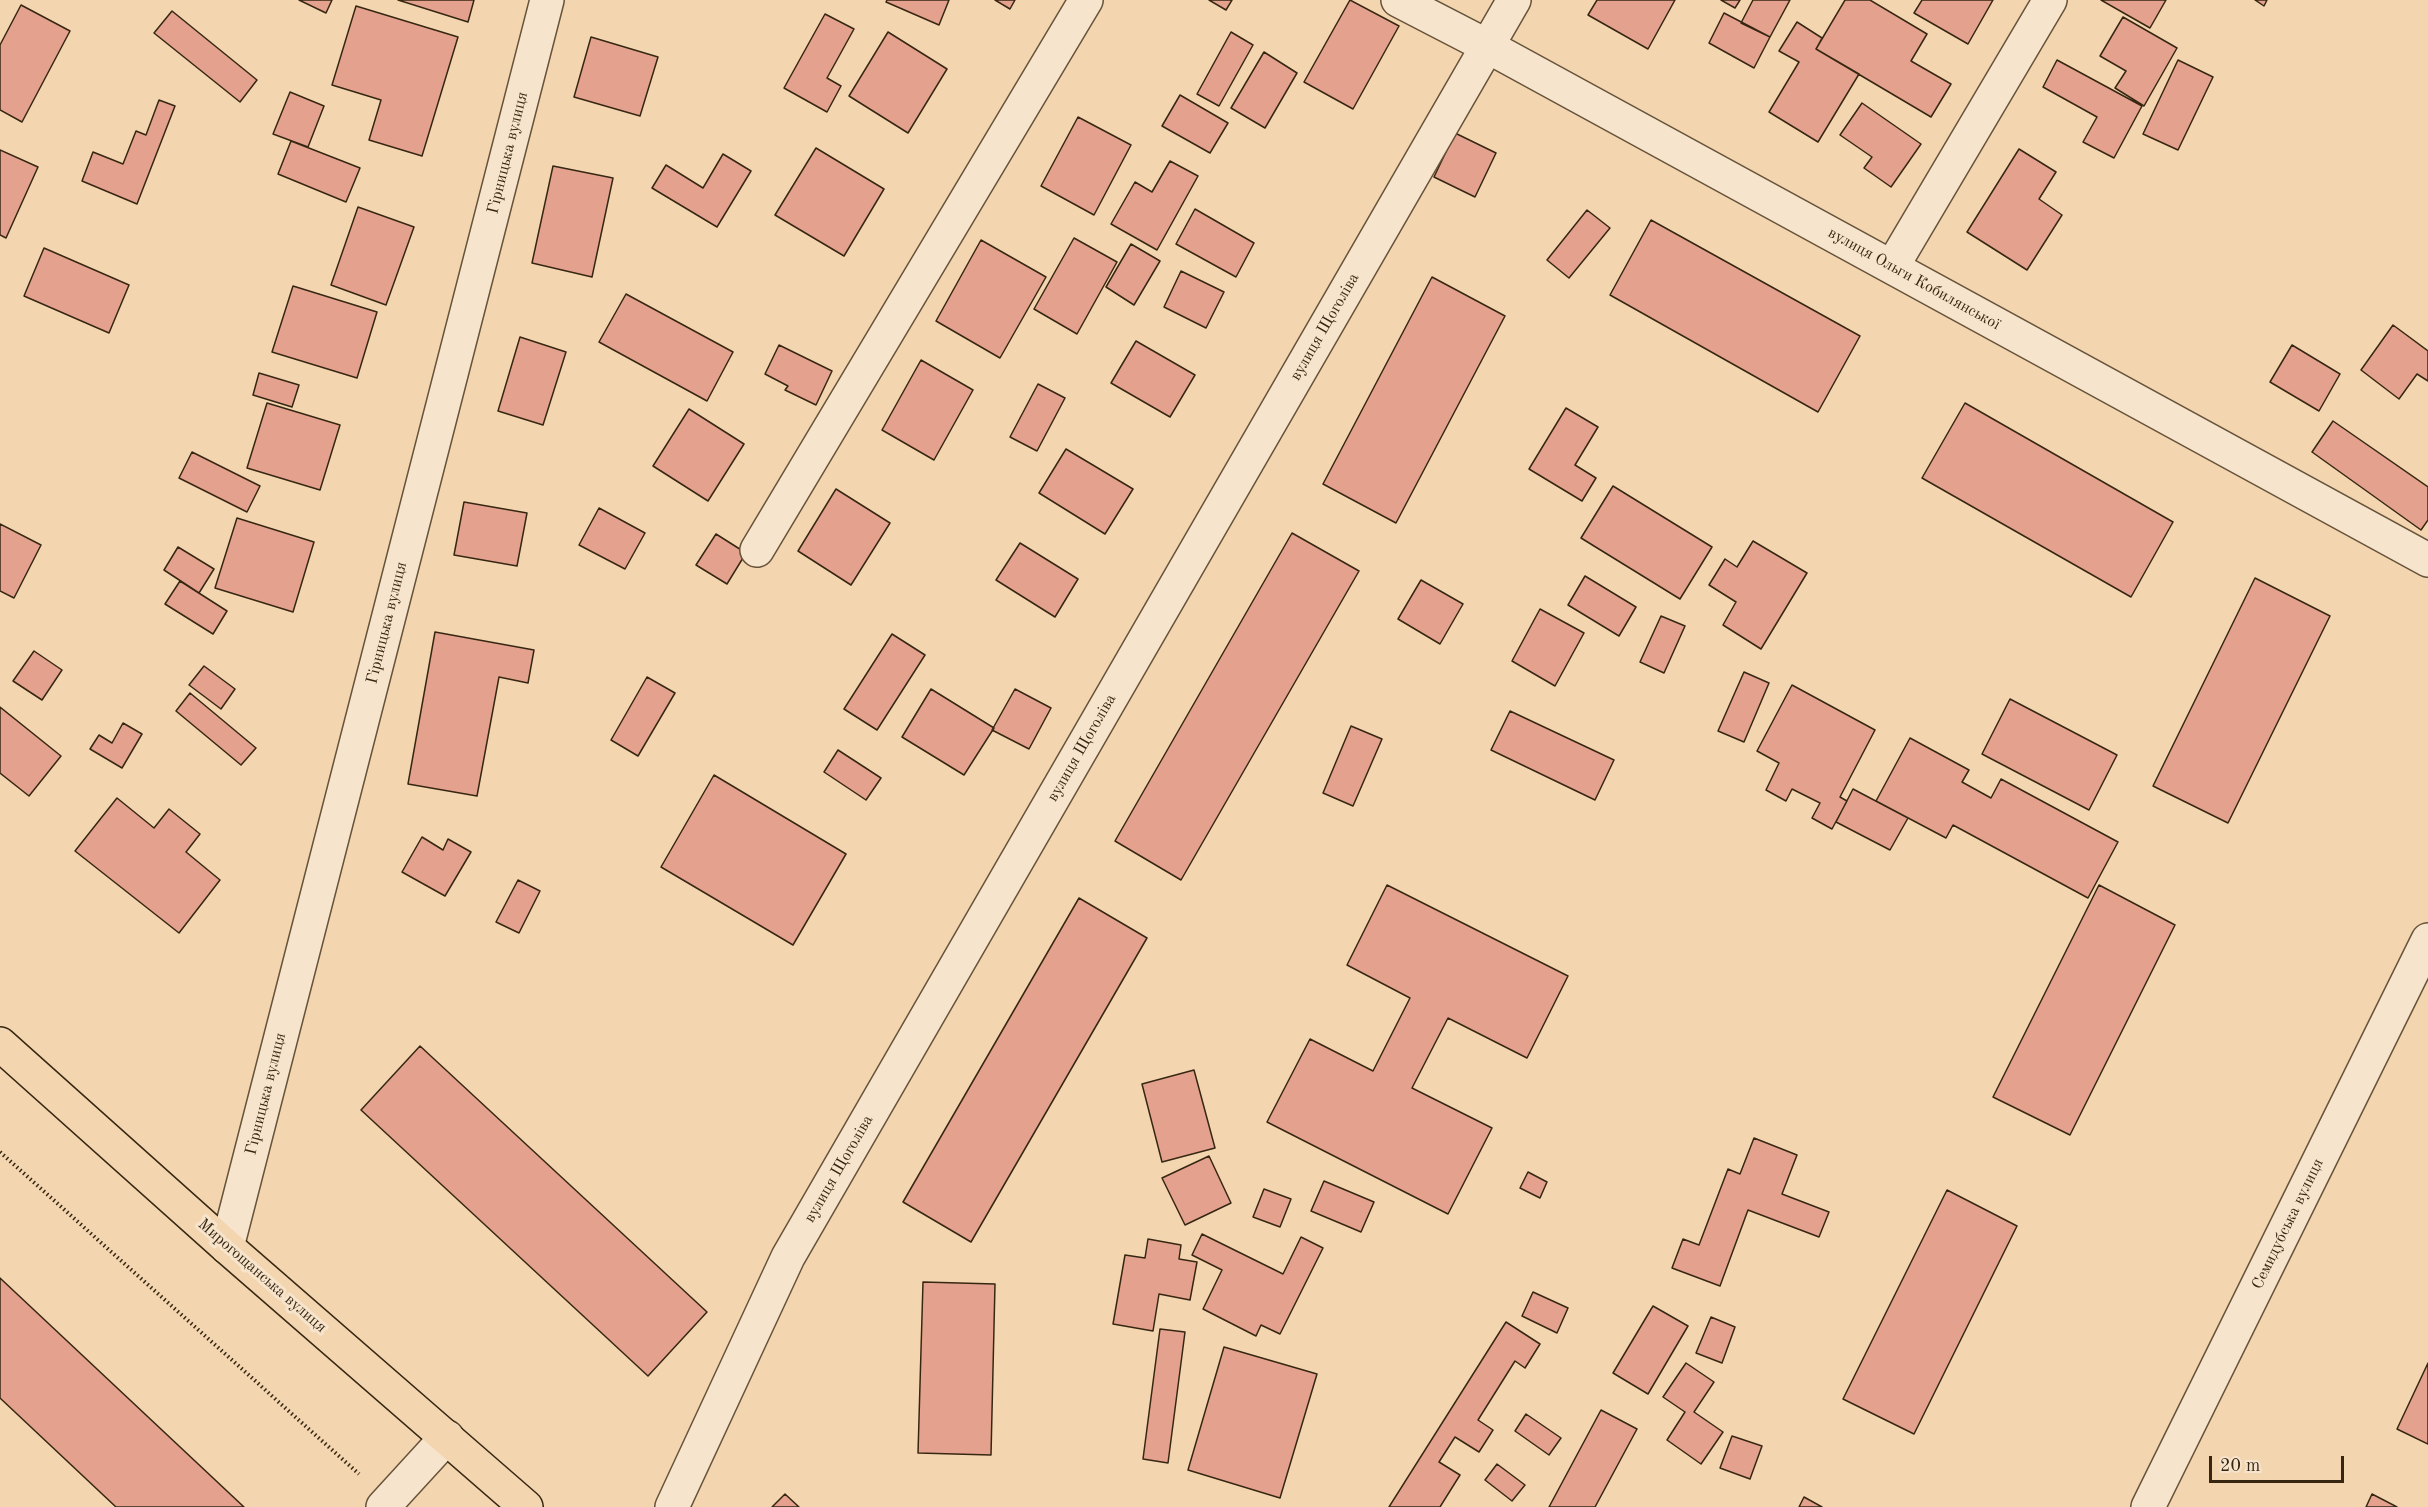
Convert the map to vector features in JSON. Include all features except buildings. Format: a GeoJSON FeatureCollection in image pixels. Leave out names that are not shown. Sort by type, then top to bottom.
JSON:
{"type":"FeatureCollection","features":[{"type":"Feature","properties":{"kind":"main road","name":"Мирогощанська вулиця"},"geometry":{"type":"LineString","coordinates":[[0,1044],[526,1507]]}},
{"type":"Feature","properties":{"kind":"street","name":"Гірницька вулиця"},"geometry":{"type":"LineString","coordinates":[[227,1246],[547,0]]}},
{"type":"Feature","properties":{"kind":"street"},"geometry":{"type":"LineString","coordinates":[[757,550],[1086,0]]}},
{"type":"Feature","properties":{"kind":"street","name":"вулиця Ольги Кобилянської"},"geometry":{"type":"LineString","coordinates":[[1398,0],[1487,46],[2428,560]]}},
{"type":"Feature","properties":{"kind":"street","name":"вулиця Щоголіва"},"geometry":{"type":"LineString","coordinates":[[672,1507],[788,1257],[1514,0]]}},
{"type":"Feature","properties":{"kind":"street"},"geometry":{"type":"LineString","coordinates":[[1892,267],[2050,0]]}},
{"type":"Feature","properties":{"kind":"street","name":"Семидубська вулиця"},"geometry":{"type":"LineString","coordinates":[[2148,1507],[2428,940]]}},
{"type":"Feature","properties":{"kind":"street"},"geometry":{"type":"LineString","coordinates":[[386,1504],[447,1437]]}},
{"type":"Feature","properties":{"kind":"path"},"geometry":{"type":"LineString","coordinates":[[0,1152],[386,1504]]}}]}
